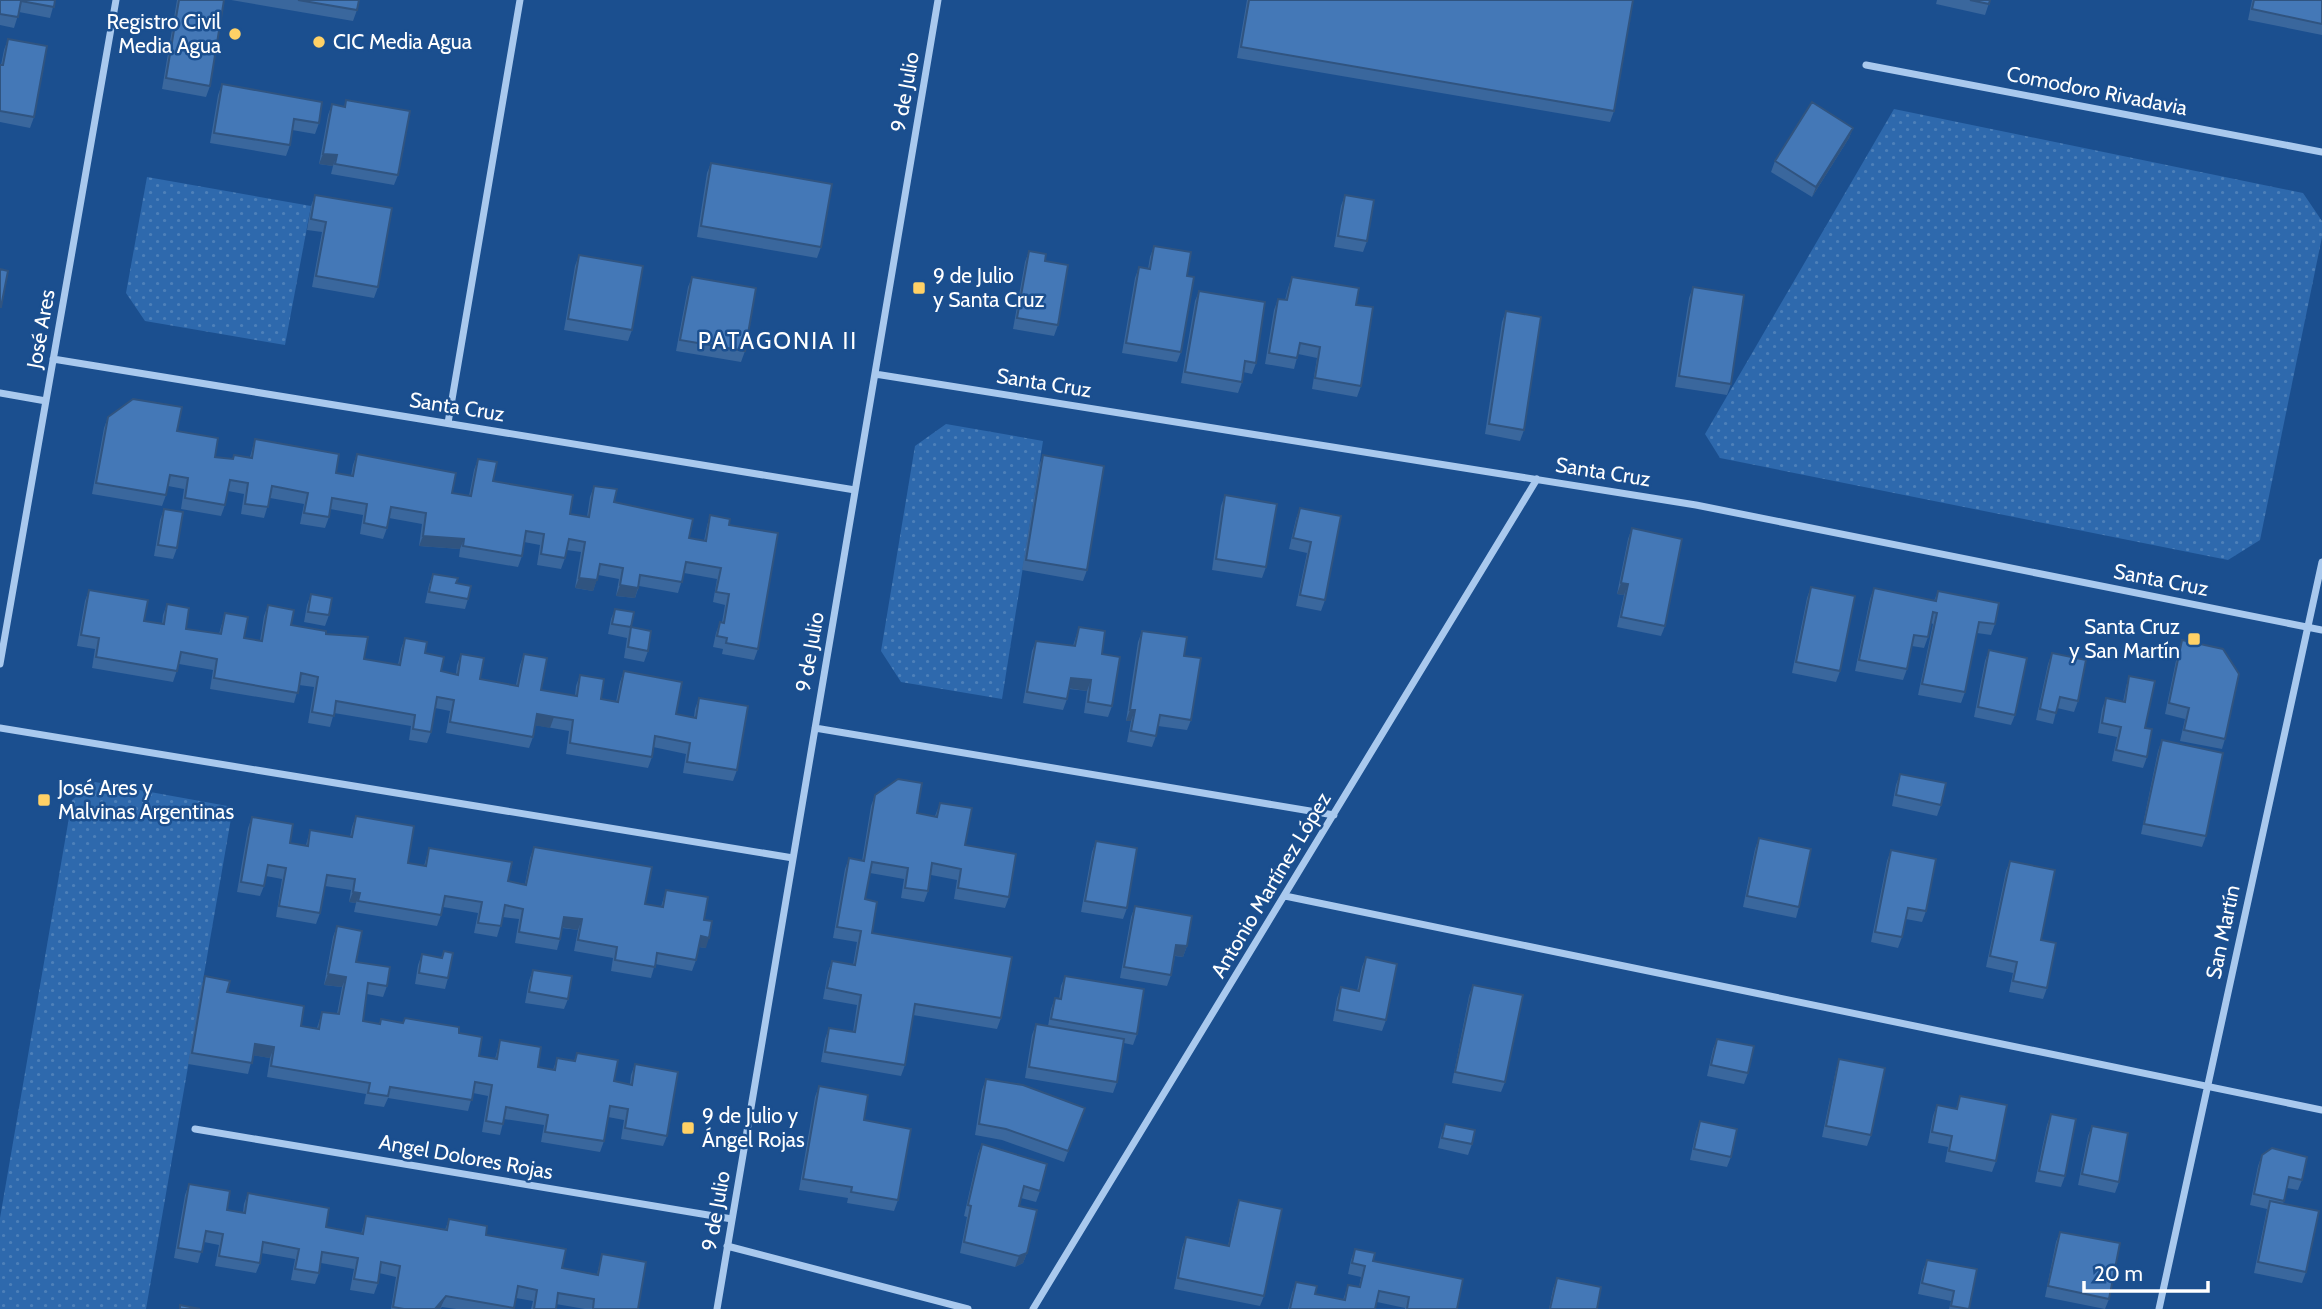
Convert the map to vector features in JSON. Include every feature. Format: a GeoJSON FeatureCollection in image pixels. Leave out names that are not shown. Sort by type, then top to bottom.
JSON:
{"type":"FeatureCollection","features":[{"type":"Feature","properties":{"kind":"street","name":"José Ares"},"geometry":{"type":"LineString","coordinates":[[0,664],[116,0]]}},
{"type":"Feature","properties":{"kind":"street"},"geometry":{"type":"LineString","coordinates":[[448,423],[520,0]]}},
{"type":"Feature","properties":{"kind":"street","name":"9 de Julio"},"geometry":{"type":"LineString","coordinates":[[717,1309],[938,0]]}},
{"type":"Feature","properties":{"kind":"street","name":"Comodoro Rivadavia"},"geometry":{"type":"LineString","coordinates":[[1866,65],[2322,152]]}},
{"type":"Feature","properties":{"kind":"street","name":"Santa Cruz"},"geometry":{"type":"LineString","coordinates":[[53,359],[855,490]]}},
{"type":"Feature","properties":{"kind":"street","name":"Santa Cruz"},"geometry":{"type":"LineString","coordinates":[[875,374],[1696,505],[2322,630]]}},
{"type":"Feature","properties":{"kind":"street"},"geometry":{"type":"LineString","coordinates":[[0,393],[46,401]]}},
{"type":"Feature","properties":{"kind":"street","name":"Antonio Martínez López"},"geometry":{"type":"LineString","coordinates":[[1033,1309],[1537,479]]}},
{"type":"Feature","properties":{"kind":"street","name":"San Martín"},"geometry":{"type":"LineString","coordinates":[[2159,1309],[2322,562]]}},
{"type":"Feature","properties":{"kind":"street"},"geometry":{"type":"LineString","coordinates":[[0,728],[793,858]]}},
{"type":"Feature","properties":{"kind":"street"},"geometry":{"type":"LineString","coordinates":[[815,729],[1334,815]]}},
{"type":"Feature","properties":{"kind":"street"},"geometry":{"type":"LineString","coordinates":[[1285,896],[2322,1110]]}},
{"type":"Feature","properties":{"kind":"street","name":"Angel Dolores Rojas"},"geometry":{"type":"LineString","coordinates":[[195,1129],[732,1219]]}},
{"type":"Feature","properties":{"kind":"street"},"geometry":{"type":"LineString","coordinates":[[727,1246],[968,1309]]}},
{"type":"Feature","properties":{"kind":"shaded area"},"geometry":{"type":"Polygon","coordinates":[[[1894,109],[2303,193],[2322,221],[2322,237],[2260,540],[2228,560],[1720,458],[1705,434],[1894,109]]]}},
{"type":"Feature","properties":{"kind":"shaded area"},"geometry":{"type":"Polygon","coordinates":[[[147,177],[311,206],[285,345],[145,321],[126,293],[147,177]]]}},
{"type":"Feature","properties":{"kind":"shaded area"},"geometry":{"type":"Polygon","coordinates":[[[946,424],[1043,441],[1002,699],[901,682],[881,651],[915,446],[946,424]]]}},
{"type":"Feature","properties":{"kind":"shaded area"},"geometry":{"type":"Polygon","coordinates":[[[95,782],[233,807],[146,1309],[0,1309],[0,1218],[72,800],[95,782]]]}},
{"type":"Feature","properties":{"kind":"building"},"geometry":{"type":"Polygon","coordinates":[[[0,0],[55,0],[54,7],[21,1],[18,17],[0,14],[0,0]]]}},
{"type":"Feature","properties":{"kind":"building"},"geometry":{"type":"Polygon","coordinates":[[[179,0],[224,0],[210,86],[166,78],[179,0]]]}},
{"type":"Feature","properties":{"kind":"building"},"geometry":{"type":"Polygon","coordinates":[[[298,0],[359,0],[357,10],[298,0]]]}},
{"type":"Feature","properties":{"kind":"building"},"geometry":{"type":"Polygon","coordinates":[[[1249,0],[1633,0],[1614,111],[1241,47],[1249,0]]]}},
{"type":"Feature","properties":{"kind":"building"},"geometry":{"type":"Polygon","coordinates":[[[1970,0],[1990,0],[1989,4],[1970,0]]]}},
{"type":"Feature","properties":{"kind":"building"},"geometry":{"type":"Polygon","coordinates":[[[2254,0],[2322,0],[2322,24],[2252,9],[2254,0]]]}},
{"type":"Feature","properties":{"kind":"building"},"geometry":{"type":"Polygon","coordinates":[[[8,39],[47,46],[34,117],[0,111],[0,65],[3,65],[8,39]]]}},
{"type":"Feature","properties":{"kind":"building"},"geometry":{"type":"Polygon","coordinates":[[[222,84],[322,102],[319,123],[294,119],[290,145],[214,133],[222,84]]]}},
{"type":"Feature","properties":{"kind":"building"},"geometry":{"type":"Polygon","coordinates":[[[346,100],[410,111],[398,175],[335,164],[337,155],[323,154],[332,104],[345,107],[346,100]]]}},
{"type":"Feature","properties":{"kind":"building"},"geometry":{"type":"Polygon","coordinates":[[[1812,102],[1853,128],[1816,187],[1775,161],[1812,102]]]}},
{"type":"Feature","properties":{"kind":"building"},"geometry":{"type":"Polygon","coordinates":[[[711,163],[832,184],[821,247],[701,226],[711,163]]]}},
{"type":"Feature","properties":{"kind":"building"},"geometry":{"type":"Polygon","coordinates":[[[315,195],[392,208],[378,287],[316,276],[326,222],[311,219],[315,195]]]}},
{"type":"Feature","properties":{"kind":"building"},"geometry":{"type":"Polygon","coordinates":[[[1345,195],[1374,200],[1367,241],[1338,236],[1345,195]]]}},
{"type":"Feature","properties":{"kind":"building"},"geometry":{"type":"Polygon","coordinates":[[[1154,246],[1191,252],[1187,276],[1194,277],[1181,352],[1126,343],[1139,267],[1150,269],[1154,246]]]}},
{"type":"Feature","properties":{"kind":"building"},"geometry":{"type":"Polygon","coordinates":[[[1029,251],[1046,254],[1045,261],[1068,265],[1058,325],[1017,318],[1029,251]]]}},
{"type":"Feature","properties":{"kind":"building"},"geometry":{"type":"Polygon","coordinates":[[[579,255],[643,266],[632,330],[568,319],[579,255]]]}},
{"type":"Feature","properties":{"kind":"building"},"geometry":{"type":"Polygon","coordinates":[[[0,269],[8,271],[1,307],[0,307],[0,269]]]}},
{"type":"Feature","properties":{"kind":"building"},"geometry":{"type":"Polygon","coordinates":[[[692,277],[756,288],[745,351],[680,340],[692,277]]]}},
{"type":"Feature","properties":{"kind":"building"},"geometry":{"type":"Polygon","coordinates":[[[1292,277],[1359,288],[1356,305],[1373,307],[1361,386],[1315,378],[1320,347],[1300,343],[1297,358],[1269,353],[1278,299],[1287,300],[1292,277]]]}},
{"type":"Feature","properties":{"kind":"building"},"geometry":{"type":"Polygon","coordinates":[[[1693,287],[1744,295],[1731,384],[1679,376],[1693,287]]]}},
{"type":"Feature","properties":{"kind":"building"},"geometry":{"type":"Polygon","coordinates":[[[1199,291],[1265,302],[1256,363],[1245,361],[1242,382],[1185,372],[1199,291]]]}},
{"type":"Feature","properties":{"kind":"building"},"geometry":{"type":"Polygon","coordinates":[[[1506,311],[1541,317],[1524,430],[1489,424],[1506,311]]]}},
{"type":"Feature","properties":{"kind":"building"},"geometry":{"type":"Polygon","coordinates":[[[133,399],[182,407],[177,431],[218,438],[215,457],[233,459],[234,455],[252,458],[255,439],[339,454],[336,473],[353,476],[357,454],[456,473],[452,493],[471,496],[478,459],[497,462],[493,481],[573,495],[570,514],[589,517],[594,486],[617,489],[614,502],[693,519],[689,538],[706,541],[710,515],[730,519],[729,525],[778,533],[758,649],[726,643],[727,638],[717,636],[720,622],[724,623],[729,594],[716,592],[721,568],[686,562],[682,582],[640,575],[638,588],[620,585],[623,568],[600,564],[597,580],[579,578],[585,542],[569,539],[565,558],[541,554],[544,534],[526,531],[522,556],[463,546],[464,539],[423,536],[426,513],[391,507],[387,528],[364,523],[367,504],[332,498],[329,517],[304,513],[308,493],[272,486],[268,507],[245,504],[248,483],[230,480],[225,505],[185,498],[188,478],[170,475],[166,495],[96,483],[108,417],[133,399]]]}},
{"type":"Feature","properties":{"kind":"building"},"geometry":{"type":"Polygon","coordinates":[[[1043,455],[1104,466],[1087,570],[1026,560],[1043,455]]]}},
{"type":"Feature","properties":{"kind":"building"},"geometry":{"type":"Polygon","coordinates":[[[1225,495],[1277,504],[1266,567],[1216,559],[1225,495]]]}},
{"type":"Feature","properties":{"kind":"building"},"geometry":{"type":"Polygon","coordinates":[[[1300,508],[1341,516],[1325,600],[1300,595],[1311,542],[1293,538],[1300,508]]]}},
{"type":"Feature","properties":{"kind":"building"},"geometry":{"type":"Polygon","coordinates":[[[164,509],[183,512],[177,548],[158,545],[164,509]]]}},
{"type":"Feature","properties":{"kind":"building"},"geometry":{"type":"Polygon","coordinates":[[[1632,528],[1682,539],[1665,626],[1621,617],[1628,584],[1621,583],[1632,528]]]}},
{"type":"Feature","properties":{"kind":"building"},"geometry":{"type":"Polygon","coordinates":[[[433,574],[458,578],[456,583],[471,586],[468,599],[429,592],[433,574]]]}},
{"type":"Feature","properties":{"kind":"building"},"geometry":{"type":"Polygon","coordinates":[[[1811,587],[1855,596],[1840,671],[1796,662],[1811,587]]]}},
{"type":"Feature","properties":{"kind":"building"},"geometry":{"type":"Polygon","coordinates":[[[1874,588],[1936,601],[1938,591],[1999,603],[1995,624],[1979,622],[1965,692],[1922,684],[1937,613],[1933,612],[1928,637],[1914,635],[1907,669],[1859,660],[1874,588]]]}},
{"type":"Feature","properties":{"kind":"building"},"geometry":{"type":"Polygon","coordinates":[[[89,590],[148,600],[144,621],[164,624],[167,604],[189,608],[186,629],[221,634],[225,613],[248,617],[244,638],[262,641],[268,605],[294,610],[291,625],[326,631],[326,634],[368,637],[364,659],[400,665],[405,638],[427,642],[425,653],[444,657],[441,671],[458,675],[461,654],[484,658],[480,679],[518,686],[524,654],[547,658],[541,690],[577,696],[580,675],[604,679],[601,699],[618,702],[624,671],[682,682],[676,714],[696,718],[699,698],[748,706],[737,770],[687,762],[690,743],[655,736],[652,757],[570,743],[573,720],[537,714],[533,737],[450,722],[454,700],[437,697],[431,732],[413,729],[415,715],[336,701],[334,716],[312,712],[318,677],[301,673],[298,693],[214,678],[217,659],[181,652],[177,671],[96,657],[99,638],[81,635],[89,590]]]}},
{"type":"Feature","properties":{"kind":"building"},"geometry":{"type":"Polygon","coordinates":[[[311,594],[332,598],[329,615],[308,612],[311,594]]]}},
{"type":"Feature","properties":{"kind":"building"},"geometry":{"type":"Polygon","coordinates":[[[615,609],[634,612],[631,627],[612,624],[615,609]]]}},
{"type":"Feature","properties":{"kind":"building"},"geometry":{"type":"Polygon","coordinates":[[[631,627],[651,631],[648,651],[628,647],[631,627]]]}},
{"type":"Feature","properties":{"kind":"building"},"geometry":{"type":"Polygon","coordinates":[[[1079,627],[1105,631],[1102,654],[1120,657],[1112,706],[1088,702],[1091,680],[1071,678],[1067,699],[1027,692],[1036,641],[1075,646],[1079,627]]]}},
{"type":"Feature","properties":{"kind":"building"},"geometry":{"type":"Polygon","coordinates":[[[1142,631],[1187,637],[1184,656],[1201,658],[1191,720],[1160,715],[1156,736],[1131,731],[1135,710],[1130,710],[1142,631]]]}},
{"type":"Feature","properties":{"kind":"building"},"geometry":{"type":"Polygon","coordinates":[[[2182,640],[2223,649],[2239,674],[2225,739],[2184,730],[2189,708],[2169,703],[2182,640]]]}},
{"type":"Feature","properties":{"kind":"building"},"geometry":{"type":"Polygon","coordinates":[[[1989,650],[2027,658],[2015,715],[1978,707],[1989,650]]]}},
{"type":"Feature","properties":{"kind":"building"},"geometry":{"type":"Polygon","coordinates":[[[2052,653],[2086,660],[2078,701],[2060,697],[2056,713],[2040,709],[2052,653]]]}},
{"type":"Feature","properties":{"kind":"building"},"geometry":{"type":"Polygon","coordinates":[[[2129,676],[2155,681],[2145,728],[2152,729],[2147,757],[2116,750],[2121,727],[2102,723],[2106,698],[2125,702],[2129,676]]]}},
{"type":"Feature","properties":{"kind":"building"},"geometry":{"type":"Polygon","coordinates":[[[2162,740],[2223,753],[2206,836],[2144,824],[2162,740]]]}},
{"type":"Feature","properties":{"kind":"building"},"geometry":{"type":"Polygon","coordinates":[[[1900,774],[1946,783],[1941,805],[1896,795],[1900,774]]]}},
{"type":"Feature","properties":{"kind":"building"},"geometry":{"type":"Polygon","coordinates":[[[898,779],[922,783],[917,813],[937,817],[940,803],[972,808],[965,845],[1016,854],[1009,897],[958,888],[961,869],[932,863],[928,891],[905,888],[908,868],[872,862],[865,899],[877,902],[872,933],[1012,957],[1001,1018],[915,1004],[905,1065],[825,1052],[829,1028],[855,1032],[861,995],[827,988],[832,961],[855,965],[861,931],[837,927],[849,858],[864,861],[875,795],[898,779]]]}},
{"type":"Feature","properties":{"kind":"building"},"geometry":{"type":"Polygon","coordinates":[[[356,816],[414,826],[408,863],[426,866],[429,848],[512,862],[508,881],[526,885],[534,847],[652,867],[645,904],[663,907],[666,890],[708,897],[704,920],[712,921],[709,938],[701,936],[696,960],[657,953],[655,967],[615,960],[617,947],[578,940],[582,919],[564,917],[560,939],[519,932],[523,909],[505,905],[501,926],[478,923],[482,902],[445,896],[441,915],[358,901],[360,893],[353,892],[355,879],[327,875],[320,913],[279,906],[286,868],[268,865],[264,886],[241,882],[252,817],[293,824],[290,843],[308,846],[310,830],[352,837],[356,816]]]}},
{"type":"Feature","properties":{"kind":"building"},"geometry":{"type":"Polygon","coordinates":[[[1759,838],[1811,849],[1799,907],[1747,896],[1759,838]]]}},
{"type":"Feature","properties":{"kind":"building"},"geometry":{"type":"Polygon","coordinates":[[[1096,841],[1137,848],[1127,908],[1085,901],[1096,841]]]}},
{"type":"Feature","properties":{"kind":"building"},"geometry":{"type":"Polygon","coordinates":[[[1891,850],[1936,859],[1926,911],[1908,908],[1902,937],[1875,932],[1891,850]]]}},
{"type":"Feature","properties":{"kind":"building"},"geometry":{"type":"Polygon","coordinates":[[[2010,861],[2055,870],[2041,940],[2056,943],[2047,988],[2013,981],[2017,962],[1990,956],[2010,861]]]}},
{"type":"Feature","properties":{"kind":"building"},"geometry":{"type":"Polygon","coordinates":[[[1135,906],[1192,916],[1187,946],[1176,945],[1171,975],[1124,967],[1135,906]]]}},
{"type":"Feature","properties":{"kind":"building"},"geometry":{"type":"Polygon","coordinates":[[[337,926],[362,931],[356,962],[390,967],[387,986],[368,983],[363,1021],[380,1024],[381,1019],[403,1023],[405,1018],[459,1027],[459,1033],[482,1037],[479,1056],[497,1059],[500,1040],[541,1047],[538,1067],[555,1070],[557,1058],[575,1061],[577,1053],[618,1060],[614,1081],[632,1085],[635,1064],[678,1072],[667,1136],[625,1128],[628,1109],[610,1106],[604,1141],[545,1132],[548,1115],[506,1107],[503,1124],[486,1121],[492,1085],[475,1082],[472,1100],[390,1087],[388,1096],[368,1093],[370,1083],[271,1066],[274,1047],[255,1044],[252,1063],[192,1053],[205,976],[230,981],[227,992],[304,1006],[301,1026],[319,1029],[322,1012],[339,1014],[346,977],[328,974],[337,926]]]}},
{"type":"Feature","properties":{"kind":"building"},"geometry":{"type":"Polygon","coordinates":[[[444,951],[453,953],[448,978],[419,973],[422,954],[442,958],[444,951]]]}},
{"type":"Feature","properties":{"kind":"building"},"geometry":{"type":"Polygon","coordinates":[[[1366,957],[1397,964],[1386,1020],[1337,1010],[1341,987],[1359,991],[1366,957]]]}},
{"type":"Feature","properties":{"kind":"building"},"geometry":{"type":"Polygon","coordinates":[[[533,970],[572,976],[568,999],[529,992],[533,970]]]}},
{"type":"Feature","properties":{"kind":"building"},"geometry":{"type":"Polygon","coordinates":[[[1065,976],[1144,989],[1137,1034],[1051,1019],[1055,998],[1061,999],[1065,976]]]}},
{"type":"Feature","properties":{"kind":"building"},"geometry":{"type":"Polygon","coordinates":[[[1473,985],[1523,995],[1505,1082],[1455,1072],[1473,985]]]}},
{"type":"Feature","properties":{"kind":"building"},"geometry":{"type":"Polygon","coordinates":[[[1036,1024],[1124,1039],[1117,1082],[1029,1067],[1036,1024]]]}},
{"type":"Feature","properties":{"kind":"building"},"geometry":{"type":"Polygon","coordinates":[[[1717,1039],[1754,1046],[1748,1073],[1711,1065],[1717,1039]]]}},
{"type":"Feature","properties":{"kind":"building"},"geometry":{"type":"Polygon","coordinates":[[[1839,1059],[1885,1068],[1871,1135],[1826,1126],[1839,1059]]]}},
{"type":"Feature","properties":{"kind":"building"},"geometry":{"type":"Polygon","coordinates":[[[986,1079],[1023,1085],[1085,1108],[1068,1151],[1006,1129],[979,1124],[986,1079]]]}},
{"type":"Feature","properties":{"kind":"building"},"geometry":{"type":"Polygon","coordinates":[[[819,1086],[868,1095],[864,1120],[911,1129],[898,1200],[851,1192],[852,1187],[803,1179],[819,1086]]]}},
{"type":"Feature","properties":{"kind":"building"},"geometry":{"type":"Polygon","coordinates":[[[1960,1096],[2007,1105],[1996,1161],[1949,1151],[1952,1136],[1932,1132],[1937,1105],[1957,1109],[1960,1096]]]}},
{"type":"Feature","properties":{"kind":"building"},"geometry":{"type":"Polygon","coordinates":[[[2051,1114],[2076,1119],[2065,1176],[2039,1171],[2051,1114]]]}},
{"type":"Feature","properties":{"kind":"building"},"geometry":{"type":"Polygon","coordinates":[[[1700,1121],[1737,1129],[1731,1157],[1694,1149],[1700,1121]]]}},
{"type":"Feature","properties":{"kind":"building"},"geometry":{"type":"Polygon","coordinates":[[[1445,1124],[1475,1130],[1472,1144],[1442,1138],[1445,1124]]]}},
{"type":"Feature","properties":{"kind":"building"},"geometry":{"type":"Polygon","coordinates":[[[2092,1126],[2128,1133],[2119,1182],[2082,1174],[2092,1126]]]}},
{"type":"Feature","properties":{"kind":"building"},"geometry":{"type":"Polygon","coordinates":[[[982,1144],[1047,1164],[1040,1191],[1024,1186],[1019,1206],[1037,1210],[1027,1253],[1019,1256],[964,1242],[971,1206],[968,1205],[982,1144]]]}},
{"type":"Feature","properties":{"kind":"building"},"geometry":{"type":"Polygon","coordinates":[[[2272,1148],[2307,1157],[2302,1180],[2289,1177],[2284,1201],[2254,1194],[2262,1155],[2272,1148]]]}},
{"type":"Feature","properties":{"kind":"building"},"geometry":{"type":"Polygon","coordinates":[[[189,1184],[230,1191],[227,1210],[245,1213],[248,1193],[329,1208],[326,1227],[363,1234],[366,1216],[447,1230],[449,1219],[487,1226],[486,1235],[566,1249],[562,1268],[598,1275],[602,1254],[646,1262],[638,1309],[593,1309],[594,1299],[558,1293],[556,1309],[534,1309],[537,1290],[518,1286],[514,1308],[446,1296],[435,1309],[404,1309],[393,1307],[400,1266],[381,1262],[378,1283],[354,1279],[358,1258],[322,1252],[319,1273],[295,1269],[299,1249],[263,1242],[260,1263],[219,1256],[223,1234],[206,1231],[202,1252],[178,1248],[189,1184]]]}},
{"type":"Feature","properties":{"kind":"building"},"geometry":{"type":"Polygon","coordinates":[[[1239,1200],[1282,1209],[1264,1296],[1178,1278],[1186,1237],[1229,1246],[1239,1200]]]}},
{"type":"Feature","properties":{"kind":"building"},"geometry":{"type":"Polygon","coordinates":[[[2270,1201],[2319,1211],[2306,1272],[2258,1262],[2270,1201]]]}},
{"type":"Feature","properties":{"kind":"building"},"geometry":{"type":"Polygon","coordinates":[[[2060,1232],[2120,1243],[2109,1299],[2048,1286],[2060,1232]]]}},
{"type":"Feature","properties":{"kind":"building"},"geometry":{"type":"Polygon","coordinates":[[[1355,1249],[1375,1253],[1373,1261],[1463,1279],[1457,1309],[1407,1309],[1409,1297],[1379,1291],[1375,1309],[1290,1309],[1296,1282],[1317,1286],[1315,1294],[1345,1300],[1348,1285],[1360,1287],[1365,1266],[1352,1263],[1355,1249]]]}},
{"type":"Feature","properties":{"kind":"building"},"geometry":{"type":"Polygon","coordinates":[[[1927,1260],[1977,1269],[1969,1309],[1951,1306],[1954,1291],[1922,1283],[1927,1260]]]}},
{"type":"Feature","properties":{"kind":"building"},"geometry":{"type":"Polygon","coordinates":[[[1557,1278],[1601,1287],[1597,1309],[1550,1309],[1557,1278]]]}},
{"type":"Feature","properties":{"kind":"building"},"geometry":{"type":"Polygon","coordinates":[[[180,1305],[200,1309],[180,1309],[180,1305]]]}},
{"type":"Feature","properties":{"kind":"place","name":"Registro Civil Media Agua"},"geometry":{"type":"Point","coordinates":[235,34]}},
{"type":"Feature","properties":{"kind":"place","name":"CIC Media Agua"},"geometry":{"type":"Point","coordinates":[319,42]}},
{"type":"Feature","properties":{"kind":"place","name":"9 de Julio y Santa Cruz"},"geometry":{"type":"Point","coordinates":[919,288]}},
{"type":"Feature","properties":{"kind":"place","name":"Santa Cruz y San Martín"},"geometry":{"type":"Point","coordinates":[2194,639]}},
{"type":"Feature","properties":{"kind":"place","name":"José Ares y Malvinas Argentinas"},"geometry":{"type":"Point","coordinates":[44,800]}},
{"type":"Feature","properties":{"kind":"place","name":"9 de Julio y Ángel Rojas"},"geometry":{"type":"Point","coordinates":[688,1128]}},
{"type":"Feature","properties":{"kind":"district","name":"PATAGONIA II"},"geometry":{"type":"Point","coordinates":[778,341]}}]}
